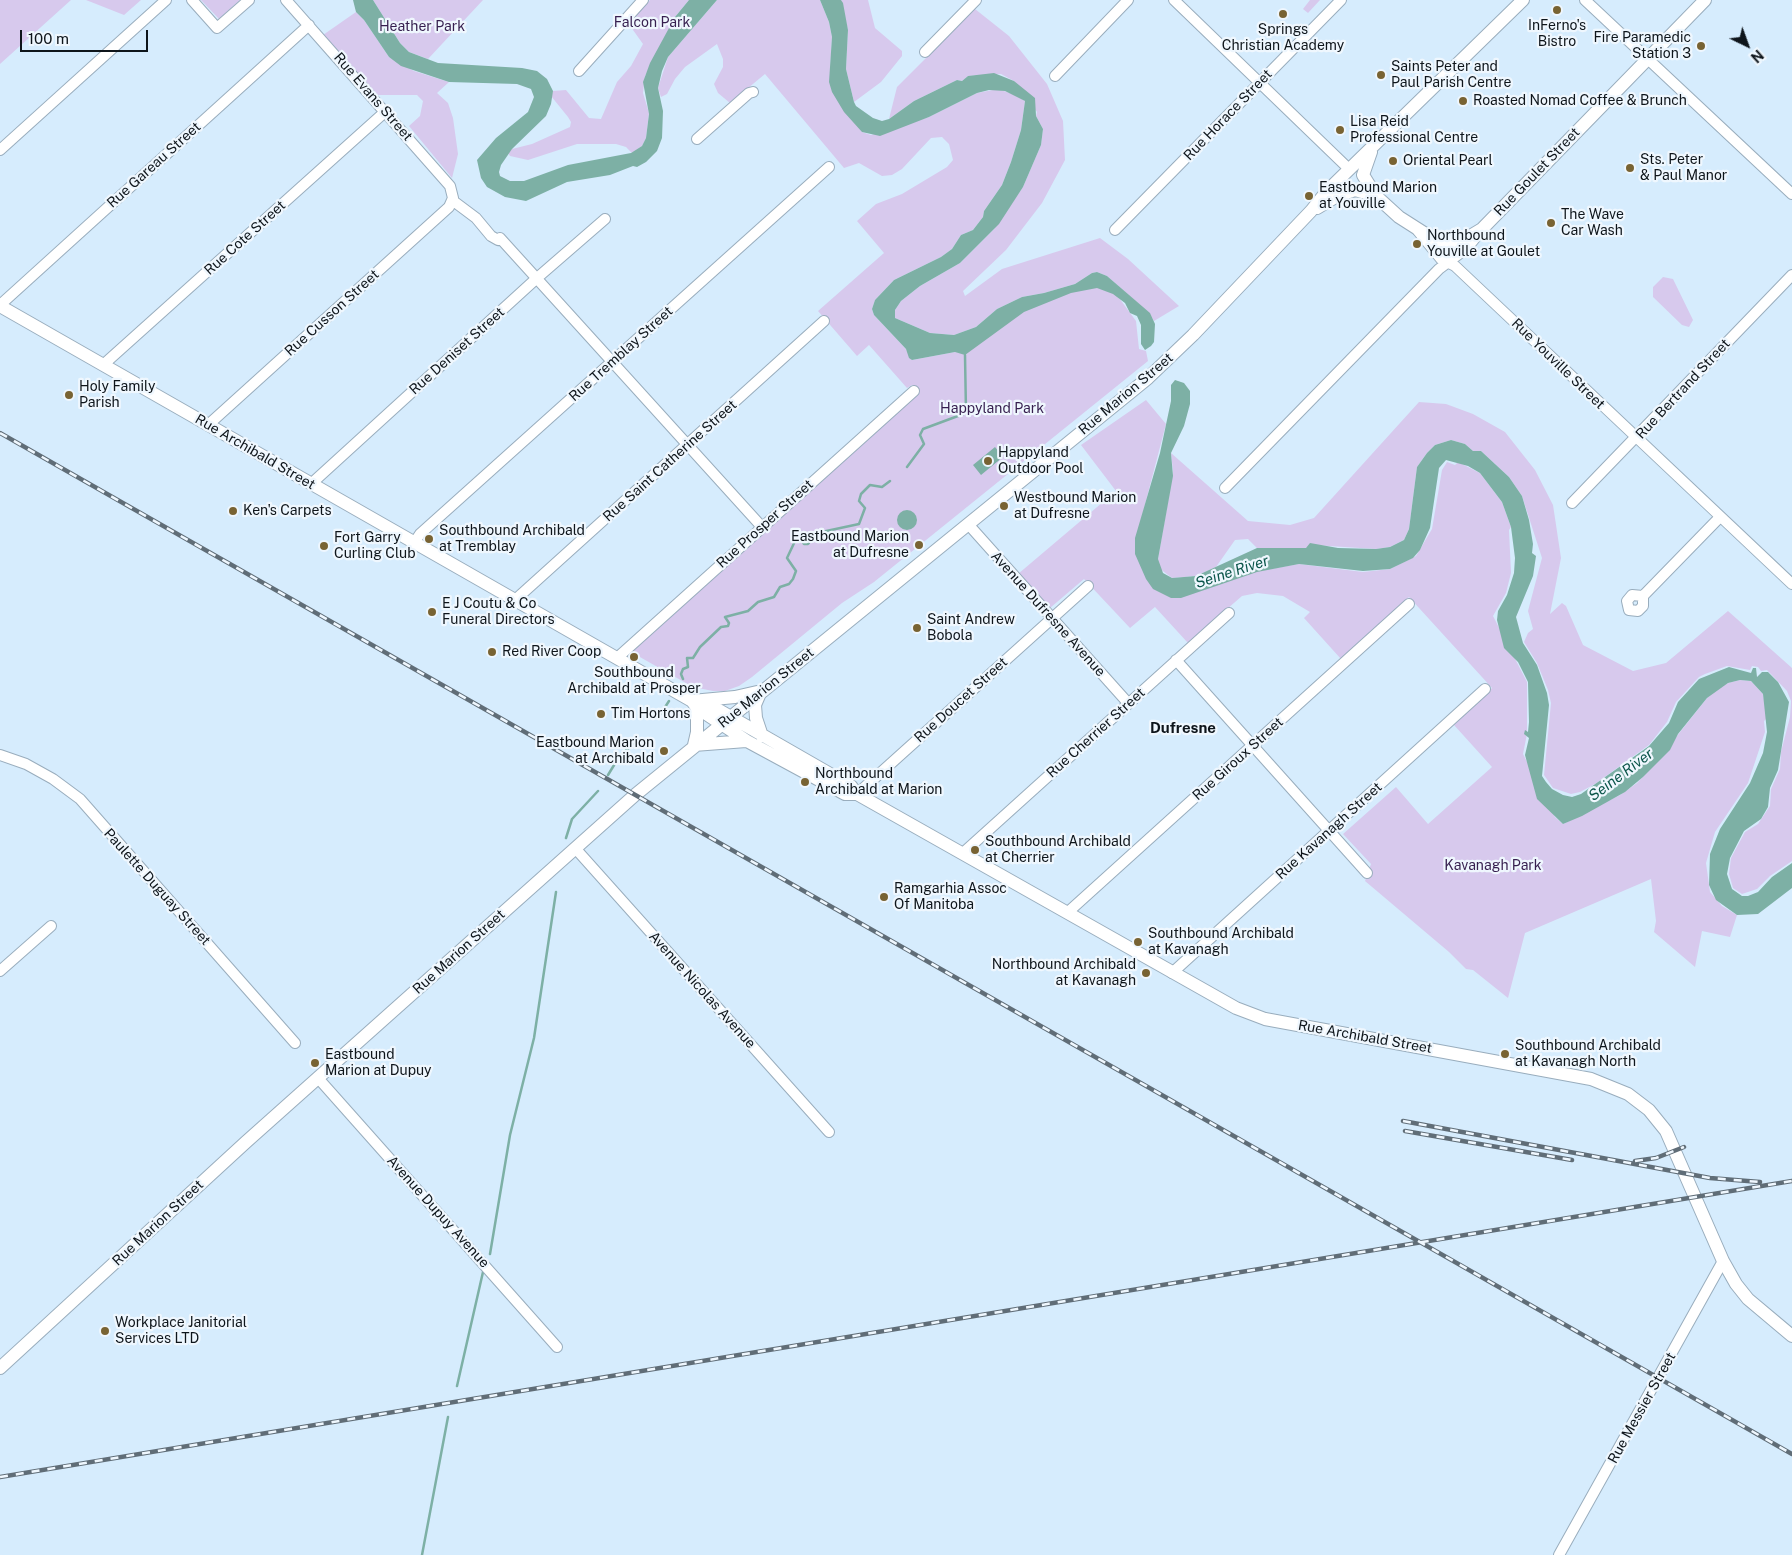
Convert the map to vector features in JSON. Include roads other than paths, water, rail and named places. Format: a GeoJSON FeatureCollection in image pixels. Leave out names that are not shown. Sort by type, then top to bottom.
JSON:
{"type":"FeatureCollection","features":[{"type":"Feature","properties":{"kind":"main road","name":"Rue Marion Street"},"geometry":{"type":"LineString","coordinates":[[0,1368],[318,1078],[575,848],[761,691],[1148,378],[1193,335],[1349,169],[1373,148],[1522,0]]}},
{"type":"Feature","properties":{"kind":"main road","name":"Rue Goulet Street"},"geometry":{"type":"LineString","coordinates":[[1418,230],[1435,240],[1455,242],[1467,238],[1482,229],[1705,0]]}},
{"type":"Feature","properties":{"kind":"main road"},"geometry":{"type":"LineString","coordinates":[[1373,148],[1363,176],[1376,196]]}},
{"type":"Feature","properties":{"kind":"main road","name":"Rue Youville Street"},"geometry":{"type":"LineString","coordinates":[[1310,212],[1337,196],[1355,190],[1376,196],[1418,230]]}},
{"type":"Feature","properties":{"kind":"main road","name":"Rue Archibald Street"},"geometry":{"type":"LineString","coordinates":[[0,306],[725,721],[762,736],[850,786],[857,794],[1223,1002],[1265,1019],[1559,1072],[1591,1079],[1618,1088],[1649,1110],[1666,1131],[1723,1261],[1736,1284],[1748,1299],[1792,1336]]}},
{"type":"Feature","properties":{"kind":"main road"},"geometry":{"type":"LineString","coordinates":[[746,741],[694,746],[697,732],[694,702],[761,691]]}},
{"type":"Feature","properties":{"kind":"main road"},"geometry":{"type":"LineString","coordinates":[[761,691],[755,705],[756,718],[762,736]]}},
{"type":"Feature","properties":{"kind":"main road","name":"Rue Archibald Street"},"geometry":{"type":"LineString","coordinates":[[725,721],[746,741],[842,792],[857,794]]}},
{"type":"Feature","properties":{"kind":"street"},"geometry":{"type":"LineString","coordinates":[[0,150],[166,0]]}},
{"type":"Feature","properties":{"kind":"street"},"geometry":{"type":"LineString","coordinates":[[192,0],[217,28],[248,0]]}},
{"type":"Feature","properties":{"kind":"street","name":"Rue Evans Street"},"geometry":{"type":"LineString","coordinates":[[286,0],[386,111],[450,186],[453,199],[476,218],[491,236],[498,240],[500,238],[762,527]]}},
{"type":"Feature","properties":{"kind":"street"},"geometry":{"type":"LineString","coordinates":[[579,71],[643,0]]}},
{"type":"Feature","properties":{"kind":"street"},"geometry":{"type":"LineString","coordinates":[[925,52],[976,0]]}},
{"type":"Feature","properties":{"kind":"street"},"geometry":{"type":"LineString","coordinates":[[1055,76],[1128,0]]}},
{"type":"Feature","properties":{"kind":"street"},"geometry":{"type":"LineString","coordinates":[[1174,0],[1349,169]]}},
{"type":"Feature","properties":{"kind":"street","name":"Rue Horace Street"},"geometry":{"type":"LineString","coordinates":[[1115,230],[1341,0]]}},
{"type":"Feature","properties":{"kind":"street"},"geometry":{"type":"LineString","coordinates":[[1585,0],[1792,194]]}},
{"type":"Feature","properties":{"kind":"street","name":"Rue Gareau Street"},"geometry":{"type":"LineString","coordinates":[[0,306],[309,25]]}},
{"type":"Feature","properties":{"kind":"street"},"geometry":{"type":"LineString","coordinates":[[697,139],[749,93],[753,92]]}},
{"type":"Feature","properties":{"kind":"street","name":"Rue Cote Street"},"geometry":{"type":"LineString","coordinates":[[103,365],[386,111]]}},
{"type":"Feature","properties":{"kind":"street","name":"Rue Tremblay Street"},"geometry":{"type":"LineString","coordinates":[[414,542],[420,534],[829,166]]}},
{"type":"Feature","properties":{"kind":"street","name":"Rue Cusson Street"},"geometry":{"type":"LineString","coordinates":[[208,425],[448,207],[453,199]]}},
{"type":"Feature","properties":{"kind":"street","name":"Rue Deniset Street"},"geometry":{"type":"LineString","coordinates":[[311,484],[537,278],[605,219]]}},
{"type":"Feature","properties":{"kind":"street"},"geometry":{"type":"LineString","coordinates":[[1225,488],[1439,269],[1467,248],[1482,229]]}},
{"type":"Feature","properties":{"kind":"street","name":"Rue Youville Street"},"geometry":{"type":"LineString","coordinates":[[1418,230],[1440,258],[1449,262],[1792,584]]}},
{"type":"Feature","properties":{"kind":"street","name":"Rue Bertrand Street"},"geometry":{"type":"LineString","coordinates":[[1572,503],[1792,275]]}},
{"type":"Feature","properties":{"kind":"street","name":"Rue Saint Catherine Street"},"geometry":{"type":"LineString","coordinates":[[515,600],[824,321]]}},
{"type":"Feature","properties":{"kind":"street","name":"Rue Prosper Street"},"geometry":{"type":"LineString","coordinates":[[616,658],[914,391]]}},
{"type":"Feature","properties":{"kind":"street"},"geometry":{"type":"LineString","coordinates":[[1643,596],[1720,517]]}},
{"type":"Feature","properties":{"kind":"street","name":"Avenue Dufresne Avenue"},"geometry":{"type":"LineString","coordinates":[[968,524],[1128,703]]}},
{"type":"Feature","properties":{"kind":"street","name":"Rue Doucet Street"},"geometry":{"type":"LineString","coordinates":[[857,794],[1088,586]]}},
{"type":"Feature","properties":{"kind":"street","name":"Rue Giroux Street"},"geometry":{"type":"LineString","coordinates":[[1067,913],[1409,604]]}},
{"type":"Feature","properties":{"kind":"street","name":"Rue Cherrier Street"},"geometry":{"type":"LineString","coordinates":[[963,853],[1229,613]]}},
{"type":"Feature","properties":{"kind":"street"},"geometry":{"type":"LineString","coordinates":[[1176,660],[1367,873]]}},
{"type":"Feature","properties":{"kind":"street","name":"Rue Kavanagh Street"},"geometry":{"type":"LineString","coordinates":[[1172,973],[1485,689]]}},
{"type":"Feature","properties":{"kind":"street","name":"Paulette Duguay Street"},"geometry":{"type":"LineString","coordinates":[[0,755],[53,779],[80,798],[296,1043]]}},
{"type":"Feature","properties":{"kind":"street","name":"Avenue Nicolas Avenue"},"geometry":{"type":"LineString","coordinates":[[575,848],[829,1132]]}},
{"type":"Feature","properties":{"kind":"street"},"geometry":{"type":"LineString","coordinates":[[0,971],[51,926]]}},
{"type":"Feature","properties":{"kind":"street","name":"Avenue Dupuy Avenue"},"geometry":{"type":"LineString","coordinates":[[318,1078],[558,1347]]}},
{"type":"Feature","properties":{"kind":"street","name":"Rue Messier Street"},"geometry":{"type":"LineString","coordinates":[[1560,1555],[1723,1261]]}},
{"type":"Feature","properties":{"kind":"water"},"geometry":{"type":"Polygon","coordinates":[[[353,0],[373,0],[400,43],[409,52],[438,63],[522,68],[537,71],[547,79],[553,91],[551,104],[546,116],[512,149],[501,165],[499,172],[500,176],[510,181],[524,181],[568,165],[631,153],[642,146],[646,138],[649,114],[643,82],[650,63],[675,17],[689,0],[717,0],[668,57],[662,71],[658,88],[663,111],[662,138],[657,151],[646,162],[637,167],[633,166],[610,175],[567,182],[526,201],[505,197],[487,187],[481,178],[477,160],[496,138],[528,112],[534,97],[531,89],[517,84],[449,82],[401,66],[389,57],[364,20],[356,12],[353,0]]]}},
{"type":"Feature","properties":{"kind":"water"},"geometry":{"type":"Polygon","coordinates":[[[820,0],[841,0],[843,3],[848,30],[846,69],[854,102],[856,106],[873,118],[882,121],[889,119],[914,101],[957,80],[962,81],[968,76],[994,73],[1014,81],[1035,98],[1036,116],[1043,129],[1041,145],[1023,187],[999,224],[960,263],[920,286],[901,301],[895,310],[895,318],[930,333],[954,335],[976,327],[997,309],[1022,297],[1075,284],[1092,273],[1097,272],[1107,276],[1150,313],[1155,324],[1154,342],[1151,346],[1145,350],[1141,344],[1141,325],[1137,316],[1130,313],[1125,303],[1113,294],[1097,288],[1071,293],[1024,312],[965,355],[955,352],[912,360],[909,358],[906,349],[874,315],[872,309],[875,300],[894,280],[941,257],[952,249],[961,235],[973,230],[983,217],[984,211],[1002,185],[1011,162],[1021,130],[1025,101],[1005,91],[989,90],[977,93],[929,117],[880,136],[862,132],[844,112],[832,92],[829,82],[832,37],[829,22],[820,0]]]}},
{"type":"Feature","properties":{"kind":"water","name":"Seine River"},"geometry":{"type":"Polygon","coordinates":[[[1175,380],[1184,383],[1190,391],[1190,404],[1184,426],[1171,453],[1173,476],[1158,559],[1163,573],[1172,578],[1196,576],[1257,548],[1306,548],[1310,543],[1338,548],[1376,549],[1390,547],[1404,540],[1409,529],[1417,467],[1427,453],[1435,445],[1451,440],[1465,444],[1473,451],[1481,451],[1509,477],[1522,496],[1529,520],[1533,544],[1532,553],[1536,556],[1533,576],[1516,617],[1523,643],[1537,665],[1547,693],[1549,705],[1542,776],[1546,782],[1552,789],[1563,795],[1572,797],[1581,794],[1649,746],[1669,723],[1678,702],[1699,679],[1729,667],[1751,673],[1753,668],[1756,668],[1757,677],[1762,672],[1768,672],[1778,682],[1789,702],[1778,770],[1770,788],[1768,807],[1761,819],[1744,831],[1730,858],[1727,874],[1732,889],[1742,896],[1748,896],[1758,892],[1772,877],[1792,863],[1792,888],[1758,914],[1737,915],[1716,900],[1709,885],[1710,854],[1720,829],[1750,783],[1763,753],[1767,732],[1763,694],[1751,681],[1740,680],[1728,683],[1707,698],[1678,734],[1670,750],[1643,777],[1625,792],[1582,816],[1563,824],[1537,799],[1525,755],[1529,738],[1524,734],[1525,730],[1528,732],[1529,722],[1528,682],[1518,662],[1504,648],[1497,620],[1498,611],[1507,595],[1514,573],[1515,558],[1511,527],[1502,502],[1480,473],[1468,466],[1446,460],[1439,468],[1430,528],[1420,550],[1413,558],[1390,569],[1363,571],[1299,564],[1257,572],[1181,598],[1171,598],[1153,589],[1146,579],[1135,554],[1135,538],[1160,453],[1171,401],[1171,385],[1175,380]]]}},
{"type":"Feature","properties":{"kind":"water","name":"Happyland Outdoor Pool"},"geometry":{"type":"Polygon","coordinates":[[[995,447],[1003,457],[981,475],[973,465],[995,447]]]}},
{"type":"Feature","properties":{"kind":"water"},"geometry":{"type":"Polygon","coordinates":[[[907,510],[914,513],[917,520],[914,527],[907,530],[900,527],[897,520],[900,513],[907,510]]]}},
{"type":"Feature","properties":{"kind":"waterway"},"geometry":{"type":"LineString","coordinates":[[907,467],[924,444],[920,435],[923,429],[966,413],[965,355]]}},
{"type":"Feature","properties":{"kind":"waterway"},"geometry":{"type":"LineString","coordinates":[[683,679],[681,674],[683,669],[688,667],[687,658],[693,658],[700,647],[721,627],[728,626],[729,623],[725,617],[748,611],[758,602],[774,597],[780,587],[789,584],[796,571],[787,558],[796,539],[800,539],[804,544],[808,544],[817,533],[859,524],[865,508],[859,501],[861,494],[870,485],[882,487],[890,481]]}},
{"type":"Feature","properties":{"kind":"waterway"},"geometry":{"type":"LineString","coordinates":[[658,718],[669,701]]}},
{"type":"Feature","properties":{"kind":"waterway"},"geometry":{"type":"LineString","coordinates":[[608,775],[619,757],[633,744]]}},
{"type":"Feature","properties":{"kind":"waterway"},"geometry":{"type":"LineString","coordinates":[[566,838],[572,819],[598,791]]}},
{"type":"Feature","properties":{"kind":"waterway"},"geometry":{"type":"LineString","coordinates":[[490,1254],[510,1135],[534,1038],[556,892]]}},
{"type":"Feature","properties":{"kind":"waterway"},"geometry":{"type":"LineString","coordinates":[[457,1386],[483,1272]]}},
{"type":"Feature","properties":{"kind":"waterway"},"geometry":{"type":"LineString","coordinates":[[422,1555],[448,1417]]}},
{"type":"Feature","properties":{"kind":"railway"},"geometry":{"type":"LineString","coordinates":[[0,433],[1792,1454]]}},
{"type":"Feature","properties":{"kind":"railway"},"geometry":{"type":"LineString","coordinates":[[1403,1121],[1710,1178],[1760,1182]]}},
{"type":"Feature","properties":{"kind":"railway"},"geometry":{"type":"LineString","coordinates":[[1405,1131],[1572,1160]]}},
{"type":"Feature","properties":{"kind":"railway"},"geometry":{"type":"LineString","coordinates":[[1635,1161],[1656,1158],[1684,1147]]}},
{"type":"Feature","properties":{"kind":"railway"},"geometry":{"type":"LineString","coordinates":[[0,1477],[1792,1181]]}},
{"type":"Feature","properties":{"kind":"place","name":"InFerno's Bistro"},"geometry":{"type":"Point","coordinates":[1557,10]}},
{"type":"Feature","properties":{"kind":"place","name":"Springs Christian Academy"},"geometry":{"type":"Point","coordinates":[1283,14]}},
{"type":"Feature","properties":{"kind":"place","name":"Fire Paramedic Station 3"},"geometry":{"type":"Point","coordinates":[1701,46]}},
{"type":"Feature","properties":{"kind":"place","name":"Saints Peter and Paul Parish Centre"},"geometry":{"type":"Point","coordinates":[1381,75]}},
{"type":"Feature","properties":{"kind":"place","name":"Roasted Nomad Coffee & Brunch"},"geometry":{"type":"Point","coordinates":[1463,101]}},
{"type":"Feature","properties":{"kind":"place","name":"Lisa Reid Professional Centre"},"geometry":{"type":"Point","coordinates":[1340,130]}},
{"type":"Feature","properties":{"kind":"place","name":"Oriental Pearl"},"geometry":{"type":"Point","coordinates":[1393,161]}},
{"type":"Feature","properties":{"kind":"place","name":"Sts. Peter & Paul Manor"},"geometry":{"type":"Point","coordinates":[1630,168]}},
{"type":"Feature","properties":{"kind":"place","name":"Eastbound Marion at Youville"},"geometry":{"type":"Point","coordinates":[1309,196]}},
{"type":"Feature","properties":{"kind":"place","name":"The Wave Car Wash"},"geometry":{"type":"Point","coordinates":[1551,223]}},
{"type":"Feature","properties":{"kind":"place","name":"Northbound Youville at Goulet"},"geometry":{"type":"Point","coordinates":[1417,244]}},
{"type":"Feature","properties":{"kind":"place","name":"Holy Family Parish"},"geometry":{"type":"Point","coordinates":[69,395]}},
{"type":"Feature","properties":{"kind":"place","name":"Happyland Outdoor Pool"},"geometry":{"type":"Point","coordinates":[988,461]}},
{"type":"Feature","properties":{"kind":"place","name":"Westbound Marion at Dufresne"},"geometry":{"type":"Point","coordinates":[1004,506]}},
{"type":"Feature","properties":{"kind":"place","name":"Ken's Carpets"},"geometry":{"type":"Point","coordinates":[233,511]}},
{"type":"Feature","properties":{"kind":"place","name":"Southbound Archibald at Tremblay"},"geometry":{"type":"Point","coordinates":[429,539]}},
{"type":"Feature","properties":{"kind":"place","name":"Eastbound Marion at Dufresne"},"geometry":{"type":"Point","coordinates":[919,545]}},
{"type":"Feature","properties":{"kind":"place","name":"Fort Garry Curling Club"},"geometry":{"type":"Point","coordinates":[324,546]}},
{"type":"Feature","properties":{"kind":"place","name":"E J Coutu & Co Funeral Directors"},"geometry":{"type":"Point","coordinates":[432,612]}},
{"type":"Feature","properties":{"kind":"place","name":"Saint Andrew Bobola"},"geometry":{"type":"Point","coordinates":[917,628]}},
{"type":"Feature","properties":{"kind":"place","name":"Red River Coop"},"geometry":{"type":"Point","coordinates":[492,652]}},
{"type":"Feature","properties":{"kind":"place","name":"Southbound Archibald at Prosper"},"geometry":{"type":"Point","coordinates":[634,657]}},
{"type":"Feature","properties":{"kind":"place","name":"Tim Hortons"},"geometry":{"type":"Point","coordinates":[601,714]}},
{"type":"Feature","properties":{"kind":"place","name":"Eastbound Marion at Archibald"},"geometry":{"type":"Point","coordinates":[664,751]}},
{"type":"Feature","properties":{"kind":"place","name":"Northbound Archibald at Marion"},"geometry":{"type":"Point","coordinates":[805,782]}},
{"type":"Feature","properties":{"kind":"place","name":"Southbound Archibald at Cherrier"},"geometry":{"type":"Point","coordinates":[975,850]}},
{"type":"Feature","properties":{"kind":"place","name":"Ramgarhia Assoc Of Manitoba"},"geometry":{"type":"Point","coordinates":[884,897]}},
{"type":"Feature","properties":{"kind":"place","name":"Southbound Archibald at Kavanagh"},"geometry":{"type":"Point","coordinates":[1138,942]}},
{"type":"Feature","properties":{"kind":"place","name":"Northbound Archibald at Kavanagh"},"geometry":{"type":"Point","coordinates":[1146,973]}},
{"type":"Feature","properties":{"kind":"place","name":"Southbound Archibald at Kavanagh North"},"geometry":{"type":"Point","coordinates":[1505,1054]}},
{"type":"Feature","properties":{"kind":"place","name":"Eastbound Marion at Dupuy"},"geometry":{"type":"Point","coordinates":[315,1063]}},
{"type":"Feature","properties":{"kind":"place","name":"Workplace Janitorial Services LTD"},"geometry":{"type":"Point","coordinates":[105,1331]}},
{"type":"Feature","properties":{"kind":"district","name":"Dufresne"},"geometry":{"type":"Point","coordinates":[1183,728]}},
{"type":"Feature","properties":{"kind":"park label","name":"Falcon Park"},"geometry":{"type":"Point","coordinates":[652,23]}},
{"type":"Feature","properties":{"kind":"park label","name":"Heather Park"},"geometry":{"type":"Point","coordinates":[422,27]}},
{"type":"Feature","properties":{"kind":"park label","name":"Happyland Park"},"geometry":{"type":"Point","coordinates":[992,409]}},
{"type":"Feature","properties":{"kind":"park label","name":"Kavanagh Park"},"geometry":{"type":"Point","coordinates":[1493,866]}}]}
